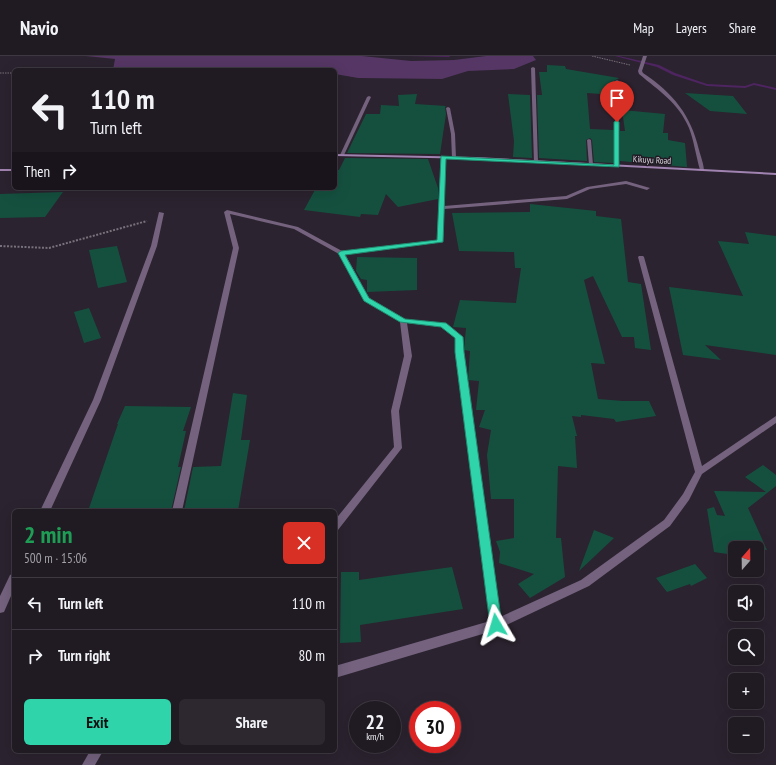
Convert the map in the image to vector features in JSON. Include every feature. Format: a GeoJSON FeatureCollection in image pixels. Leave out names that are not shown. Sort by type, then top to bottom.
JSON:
{"type":"FeatureCollection","features":[{"type":"Feature","properties":{"kind":"main road","name":"Kikuyu Road"},"geometry":{"type":"LineString","coordinates":[[337,155],[443,157],[776,174]]}},
{"type":"Feature","properties":{"kind":"main road"},"geometry":{"type":"LineString","coordinates":[[0,170],[12,170]]}},
{"type":"Feature","properties":{"kind":"street"},"geometry":{"type":"LineString","coordinates":[[645,56],[640,67],[641,74],[668,95],[682,112],[691,128],[702,170]]}},
{"type":"Feature","properties":{"kind":"street"},"geometry":{"type":"LineString","coordinates":[[533,68],[536,162]]}},
{"type":"Feature","properties":{"kind":"street"},"geometry":{"type":"LineString","coordinates":[[617,81],[617,166]]}},
{"type":"Feature","properties":{"kind":"street"},"geometry":{"type":"LineString","coordinates":[[342,155],[369,97]]}},
{"type":"Feature","properties":{"kind":"street"},"geometry":{"type":"LineString","coordinates":[[448,108],[453,134],[454,158]]}},
{"type":"Feature","properties":{"kind":"street"},"geometry":{"type":"LineString","coordinates":[[590,140],[591,165]]}},
{"type":"Feature","properties":{"kind":"street"},"geometry":{"type":"LineString","coordinates":[[341,253],[440,241],[443,157]]}},
{"type":"Feature","properties":{"kind":"street"},"geometry":{"type":"LineString","coordinates":[[442,208],[567,197],[589,188],[626,182],[647,188]]}},
{"type":"Feature","properties":{"kind":"street"},"geometry":{"type":"LineString","coordinates":[[176,509],[236,248],[227,212],[296,228],[341,253],[366,300],[403,321],[443,325],[459,337],[459,352],[496,625]]}},
{"type":"Feature","properties":{"kind":"street"},"geometry":{"type":"LineString","coordinates":[[46,509],[97,400],[154,246],[160,216]]}},
{"type":"Feature","properties":{"kind":"street"},"geometry":{"type":"LineString","coordinates":[[641,257],[698,472]]}},
{"type":"Feature","properties":{"kind":"street"},"geometry":{"type":"LineString","coordinates":[[337,524],[398,448],[395,411],[408,356],[403,321]]}},
{"type":"Feature","properties":{"kind":"street"},"geometry":{"type":"LineString","coordinates":[[337,671],[496,625],[585,583],[667,523],[686,497],[698,472],[776,419]]}},
{"type":"Feature","properties":{"kind":"street"},"geometry":{"type":"LineString","coordinates":[[0,608],[12,582]]}},
{"type":"Feature","properties":{"kind":"street"},"geometry":{"type":"LineString","coordinates":[[88,765],[96,753]]}},
{"type":"Feature","properties":{"kind":"path"},"geometry":{"type":"LineString","coordinates":[[592,56],[640,67]]}},
{"type":"Feature","properties":{"kind":"path"},"geometry":{"type":"LineString","coordinates":[[0,73],[12,73]]}},
{"type":"Feature","properties":{"kind":"path"},"geometry":{"type":"LineString","coordinates":[[0,246],[20,246],[37,249],[49,248],[79,241],[160,216]]}},
{"type":"Feature","properties":{"kind":"shaded area"},"geometry":{"type":"Polygon","coordinates":[[[86,56],[362,56],[411,61],[454,60],[486,56],[533,56],[536,60],[514,69],[468,71],[442,79],[358,78],[337,74],[337,68],[113,68],[115,59],[86,56]]]}},
{"type":"Feature","properties":{"kind":"building"},"geometry":{"type":"Polygon","coordinates":[[[547,65],[565,66],[566,69],[619,78],[614,81],[614,95],[587,93],[590,129],[614,130],[614,163],[594,162],[592,140],[590,138],[586,140],[587,161],[539,158],[537,95],[542,95],[539,72],[547,72],[547,65]]]}},
{"type":"Feature","properties":{"kind":"building"},"geometry":{"type":"Polygon","coordinates":[[[685,93],[733,96],[747,114],[710,111],[685,93]]]}},
{"type":"Feature","properties":{"kind":"building"},"geometry":{"type":"Polygon","coordinates":[[[417,94],[415,104],[446,106],[440,154],[347,153],[366,114],[380,114],[381,105],[399,106],[398,95],[417,94]]]}},
{"type":"Feature","properties":{"kind":"building"},"geometry":{"type":"Polygon","coordinates":[[[508,94],[530,95],[532,158],[513,157],[514,141],[508,94]]]}},
{"type":"Feature","properties":{"kind":"building"},"geometry":{"type":"Polygon","coordinates":[[[622,110],[665,114],[663,133],[668,133],[668,140],[685,143],[687,167],[620,161],[620,131],[625,131],[622,110]]]}},
{"type":"Feature","properties":{"kind":"building"},"geometry":{"type":"Polygon","coordinates":[[[345,158],[428,159],[438,188],[438,199],[398,207],[386,194],[378,215],[361,214],[360,217],[304,210],[315,190],[337,190],[337,170],[339,170],[345,158]]]}},
{"type":"Feature","properties":{"kind":"building"},"geometry":{"type":"Polygon","coordinates":[[[63,192],[45,217],[0,218],[0,194],[63,192]]]}},
{"type":"Feature","properties":{"kind":"building"},"geometry":{"type":"Polygon","coordinates":[[[530,204],[596,211],[596,216],[621,219],[628,282],[641,284],[651,350],[635,348],[634,337],[622,337],[593,276],[584,280],[605,364],[591,363],[598,399],[649,401],[656,416],[616,422],[614,419],[581,415],[581,417],[572,416],[577,436],[575,436],[577,468],[558,466],[556,538],[561,538],[565,577],[530,598],[518,584],[534,574],[499,563],[500,552],[496,541],[514,538],[514,499],[491,499],[487,455],[491,430],[479,427],[485,410],[476,410],[479,381],[468,380],[470,351],[464,350],[466,328],[453,327],[460,300],[516,303],[521,268],[515,268],[514,252],[459,251],[452,213],[530,212],[530,204]]]}},
{"type":"Feature","properties":{"kind":"building"},"geometry":{"type":"Polygon","coordinates":[[[745,232],[776,236],[776,355],[705,345],[721,360],[683,355],[669,287],[743,296],[718,241],[749,244],[745,232]]]}},
{"type":"Feature","properties":{"kind":"building"},"geometry":{"type":"Polygon","coordinates":[[[117,246],[127,282],[98,288],[89,250],[117,246]]]}},
{"type":"Feature","properties":{"kind":"building"},"geometry":{"type":"Polygon","coordinates":[[[357,257],[417,258],[417,290],[367,292],[367,280],[361,279],[356,271],[357,257]]]}},
{"type":"Feature","properties":{"kind":"building"},"geometry":{"type":"Polygon","coordinates":[[[89,308],[101,338],[84,343],[74,312],[89,308]]]}},
{"type":"Feature","properties":{"kind":"building"},"geometry":{"type":"Polygon","coordinates":[[[233,393],[247,395],[241,440],[250,440],[238,509],[184,509],[193,467],[221,466],[233,393]]]}},
{"type":"Feature","properties":{"kind":"building"},"geometry":{"type":"Polygon","coordinates":[[[125,406],[191,407],[183,431],[186,431],[178,467],[181,467],[171,509],[89,509],[117,424],[125,406]]]}},
{"type":"Feature","properties":{"kind":"building"},"geometry":{"type":"Polygon","coordinates":[[[763,465],[776,475],[776,486],[748,508],[763,541],[728,541],[728,554],[714,552],[707,509],[714,507],[717,515],[725,516],[714,491],[766,492],[745,477],[763,465]]]}},
{"type":"Feature","properties":{"kind":"building"},"geometry":{"type":"Polygon","coordinates":[[[594,530],[614,538],[579,571],[594,530]]]}},
{"type":"Feature","properties":{"kind":"building"},"geometry":{"type":"Polygon","coordinates":[[[695,564],[707,578],[691,586],[690,584],[667,592],[656,578],[695,564]]]}},
{"type":"Feature","properties":{"kind":"building"},"geometry":{"type":"Polygon","coordinates":[[[452,567],[463,609],[360,625],[361,642],[340,643],[341,572],[359,572],[359,580],[452,567]]]}},
{"type":"Feature","properties":{"kind":"waterway"},"geometry":{"type":"LineString","coordinates":[[407,56],[449,56]]}},
{"type":"Feature","properties":{"kind":"waterway"},"geometry":{"type":"LineString","coordinates":[[616,56],[658,66],[674,74],[707,85],[745,87],[754,84],[776,89]]}},
{"type":"Feature","properties":{"kind":"route"},"geometry":{"type":"LineString","coordinates":[[496,625],[459,352],[459,337],[443,325],[403,321],[366,300],[341,253],[440,241],[443,157],[617,166],[617,122]]}}]}
